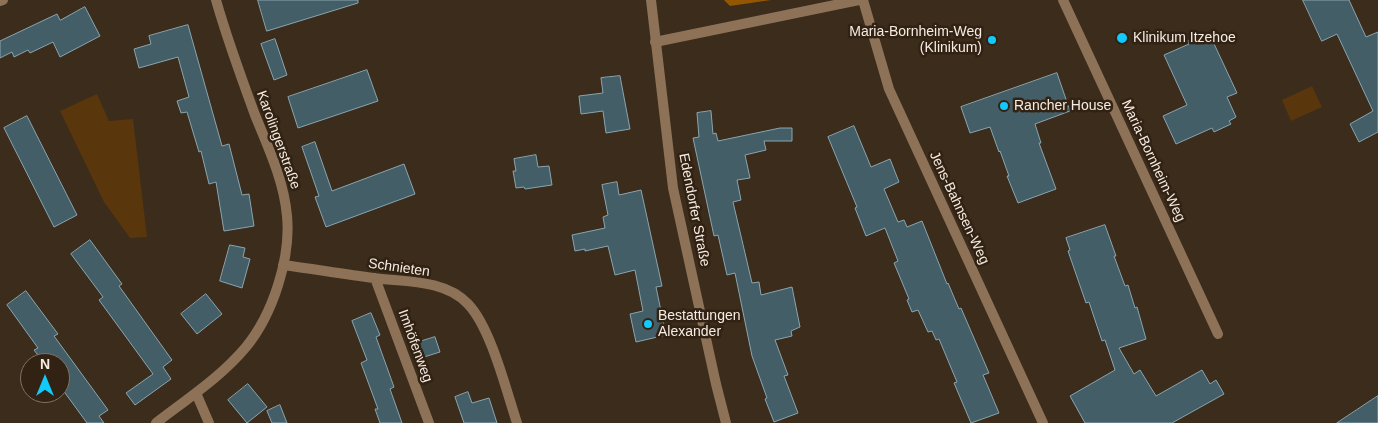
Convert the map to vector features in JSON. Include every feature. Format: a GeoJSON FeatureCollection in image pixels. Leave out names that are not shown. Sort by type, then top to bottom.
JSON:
{"type":"FeatureCollection","features":[{"type":"Feature","properties":{"kind":"street","name":"Karolingerstraße"},"geometry":{"type":"LineString","coordinates":[[156,423],[196,393],[236,357],[254,336],[269,308],[283,265],[288,225],[282,189],[271,154],[244,86],[216,0]]}},
{"type":"Feature","properties":{"kind":"street","name":"Edendorfer Straße"},"geometry":{"type":"LineString","coordinates":[[651,0],[673,188],[726,423]]}},
{"type":"Feature","properties":{"kind":"street"},"geometry":{"type":"LineString","coordinates":[[656,42],[858,0]]}},
{"type":"Feature","properties":{"kind":"street","name":"Jens-Bahnsen-Weg"},"geometry":{"type":"LineString","coordinates":[[863,0],[889,89],[1043,423]]}},
{"type":"Feature","properties":{"kind":"street","name":"Maria-Bornheim-Weg"},"geometry":{"type":"LineString","coordinates":[[1063,0],[1218,334]]}},
{"type":"Feature","properties":{"kind":"street","name":"Schnieten"},"geometry":{"type":"LineString","coordinates":[[283,265],[420,283],[439,287],[455,294],[467,303],[484,329],[517,423]]}},
{"type":"Feature","properties":{"kind":"street","name":"Imhöfenweg"},"geometry":{"type":"LineString","coordinates":[[375,278],[429,423]]}},
{"type":"Feature","properties":{"kind":"street"},"geometry":{"type":"LineString","coordinates":[[196,393],[209,423]]}},
{"type":"Feature","properties":{"kind":"shaded area"},"geometry":{"type":"Polygon","coordinates":[[[724,0],[771,0],[730,6],[724,0]]]}},
{"type":"Feature","properties":{"kind":"shaded area"},"geometry":{"type":"Polygon","coordinates":[[[1312,86],[1322,107],[1291,121],[1282,100],[1312,86]]]}},
{"type":"Feature","properties":{"kind":"shaded area"},"geometry":{"type":"Polygon","coordinates":[[[97,94],[109,121],[133,119],[147,237],[130,238],[104,202],[60,111],[97,94]]]}},
{"type":"Feature","properties":{"kind":"building"},"geometry":{"type":"Polygon","coordinates":[[[258,0],[358,0],[358,3],[267,31],[258,0]]]}},
{"type":"Feature","properties":{"kind":"building"},"geometry":{"type":"Polygon","coordinates":[[[1303,0],[1349,0],[1366,37],[1378,32],[1378,132],[1359,142],[1350,124],[1373,111],[1337,34],[1322,41],[1303,0]]]}},
{"type":"Feature","properties":{"kind":"building"},"geometry":{"type":"Polygon","coordinates":[[[85,7],[100,36],[60,57],[53,42],[30,53],[28,50],[14,57],[12,52],[0,58],[0,41],[57,14],[60,20],[85,7]]]}},
{"type":"Feature","properties":{"kind":"building"},"geometry":{"type":"Polygon","coordinates":[[[188,25],[222,146],[229,144],[242,195],[249,194],[254,226],[224,231],[216,182],[209,184],[201,151],[199,152],[187,112],[181,113],[177,101],[189,97],[178,57],[139,68],[134,49],[151,44],[149,36],[188,25]]]}},
{"type":"Feature","properties":{"kind":"building"},"geometry":{"type":"Polygon","coordinates":[[[1209,33],[1237,93],[1227,97],[1236,117],[1229,121],[1231,124],[1214,132],[1212,128],[1176,144],[1163,116],[1187,105],[1164,55],[1189,44],[1188,41],[1209,33]]]}},
{"type":"Feature","properties":{"kind":"building"},"geometry":{"type":"Polygon","coordinates":[[[275,39],[287,75],[274,80],[261,44],[275,39]]]}},
{"type":"Feature","properties":{"kind":"building"},"geometry":{"type":"Polygon","coordinates":[[[367,70],[378,101],[298,128],[288,97],[367,70]]]}},
{"type":"Feature","properties":{"kind":"building"},"geometry":{"type":"Polygon","coordinates":[[[1057,73],[1070,111],[1035,124],[1041,143],[1039,143],[1056,189],[1018,203],[990,127],[970,133],[961,107],[1057,73]]]}},
{"type":"Feature","properties":{"kind":"building"},"geometry":{"type":"Polygon","coordinates":[[[620,76],[630,129],[606,133],[603,111],[581,114],[579,96],[603,93],[601,78],[620,76]]]}},
{"type":"Feature","properties":{"kind":"building"},"geometry":{"type":"Polygon","coordinates":[[[711,111],[713,134],[716,133],[718,141],[780,128],[792,128],[792,141],[764,141],[766,150],[745,155],[750,178],[737,180],[741,200],[733,202],[752,283],[759,282],[761,295],[792,287],[800,327],[791,331],[792,336],[775,340],[788,375],[784,376],[798,413],[774,422],[752,356],[735,273],[727,275],[718,235],[714,236],[693,138],[699,137],[697,113],[711,111]]]}},
{"type":"Feature","properties":{"kind":"building"},"geometry":{"type":"Polygon","coordinates":[[[27,116],[77,215],[54,227],[4,128],[27,116]]]}},
{"type":"Feature","properties":{"kind":"building"},"geometry":{"type":"Polygon","coordinates":[[[854,126],[871,167],[890,159],[899,182],[884,189],[898,222],[904,220],[907,227],[922,221],[947,284],[959,309],[961,308],[989,373],[983,375],[999,413],[971,423],[954,383],[957,382],[939,339],[936,340],[932,331],[928,332],[918,310],[912,312],[907,300],[909,299],[894,263],[898,261],[885,228],[866,236],[855,208],[857,207],[828,137],[854,126]]]}},
{"type":"Feature","properties":{"kind":"building"},"geometry":{"type":"Polygon","coordinates":[[[315,142],[332,191],[404,164],[415,194],[326,227],[315,197],[319,196],[302,147],[315,142]]]}},
{"type":"Feature","properties":{"kind":"building"},"geometry":{"type":"Polygon","coordinates":[[[536,155],[538,167],[549,166],[552,185],[525,189],[524,187],[516,188],[513,171],[516,171],[514,159],[536,155]]]}},
{"type":"Feature","properties":{"kind":"building"},"geometry":{"type":"Polygon","coordinates":[[[617,182],[619,195],[641,190],[662,286],[656,287],[666,335],[636,342],[630,314],[643,311],[635,270],[615,275],[608,246],[575,251],[572,235],[605,228],[603,217],[608,215],[602,185],[617,182]]]}},
{"type":"Feature","properties":{"kind":"building"},"geometry":{"type":"Polygon","coordinates":[[[1105,225],[1125,286],[1128,285],[1135,308],[1137,307],[1146,339],[1119,348],[1134,374],[1140,370],[1156,396],[1202,370],[1210,384],[1216,380],[1224,394],[1172,423],[1085,423],[1070,396],[1115,370],[1105,340],[1102,341],[1089,302],[1086,303],[1068,251],[1070,250],[1066,238],[1105,225]]]}},
{"type":"Feature","properties":{"kind":"building"},"geometry":{"type":"Polygon","coordinates":[[[90,240],[122,284],[119,286],[172,360],[163,367],[171,379],[135,405],[126,393],[153,374],[99,300],[103,297],[71,254],[90,240]]]}},
{"type":"Feature","properties":{"kind":"building"},"geometry":{"type":"Polygon","coordinates":[[[230,245],[245,248],[243,257],[250,259],[242,288],[220,281],[230,245]]]}},
{"type":"Feature","properties":{"kind":"building"},"geometry":{"type":"Polygon","coordinates":[[[26,291],[58,334],[54,336],[66,353],[36,353],[34,350],[38,348],[7,305],[26,291]]]}},
{"type":"Feature","properties":{"kind":"building"},"geometry":{"type":"Polygon","coordinates":[[[206,294],[222,314],[197,334],[181,314],[206,294]]]}},
{"type":"Feature","properties":{"kind":"building"},"geometry":{"type":"Polygon","coordinates":[[[371,313],[380,335],[376,337],[394,387],[390,389],[402,423],[380,423],[375,409],[378,409],[361,363],[367,360],[352,321],[371,313]]]}},
{"type":"Feature","properties":{"kind":"building"},"geometry":{"type":"Polygon","coordinates":[[[435,337],[440,352],[424,357],[419,342],[435,337]]]}},
{"type":"Feature","properties":{"kind":"building"},"geometry":{"type":"Polygon","coordinates":[[[70,358],[108,410],[99,416],[104,423],[87,423],[70,400],[70,358]]]}},
{"type":"Feature","properties":{"kind":"building"},"geometry":{"type":"Polygon","coordinates":[[[248,384],[267,407],[247,423],[228,400],[248,384]]]}},
{"type":"Feature","properties":{"kind":"building"},"geometry":{"type":"Polygon","coordinates":[[[468,392],[472,403],[489,398],[497,423],[464,423],[455,397],[468,392]]]}},
{"type":"Feature","properties":{"kind":"building"},"geometry":{"type":"Polygon","coordinates":[[[1378,396],[1378,423],[1337,423],[1378,396]]]}},
{"type":"Feature","properties":{"kind":"building"},"geometry":{"type":"Polygon","coordinates":[[[280,405],[287,423],[272,423],[267,411],[280,405]]]}},
{"type":"Feature","properties":{"kind":"place","name":"Klinikum Itzehoe"},"geometry":{"type":"Point","coordinates":[1122,38]}},
{"type":"Feature","properties":{"kind":"place","name":"Maria-Bornheim-Weg (Klinikum)"},"geometry":{"type":"Point","coordinates":[992,40]}},
{"type":"Feature","properties":{"kind":"place","name":"Rancher House"},"geometry":{"type":"Point","coordinates":[1004,106]}},
{"type":"Feature","properties":{"kind":"place","name":"Bestattungen Alexander"},"geometry":{"type":"Point","coordinates":[648,324]}}]}
